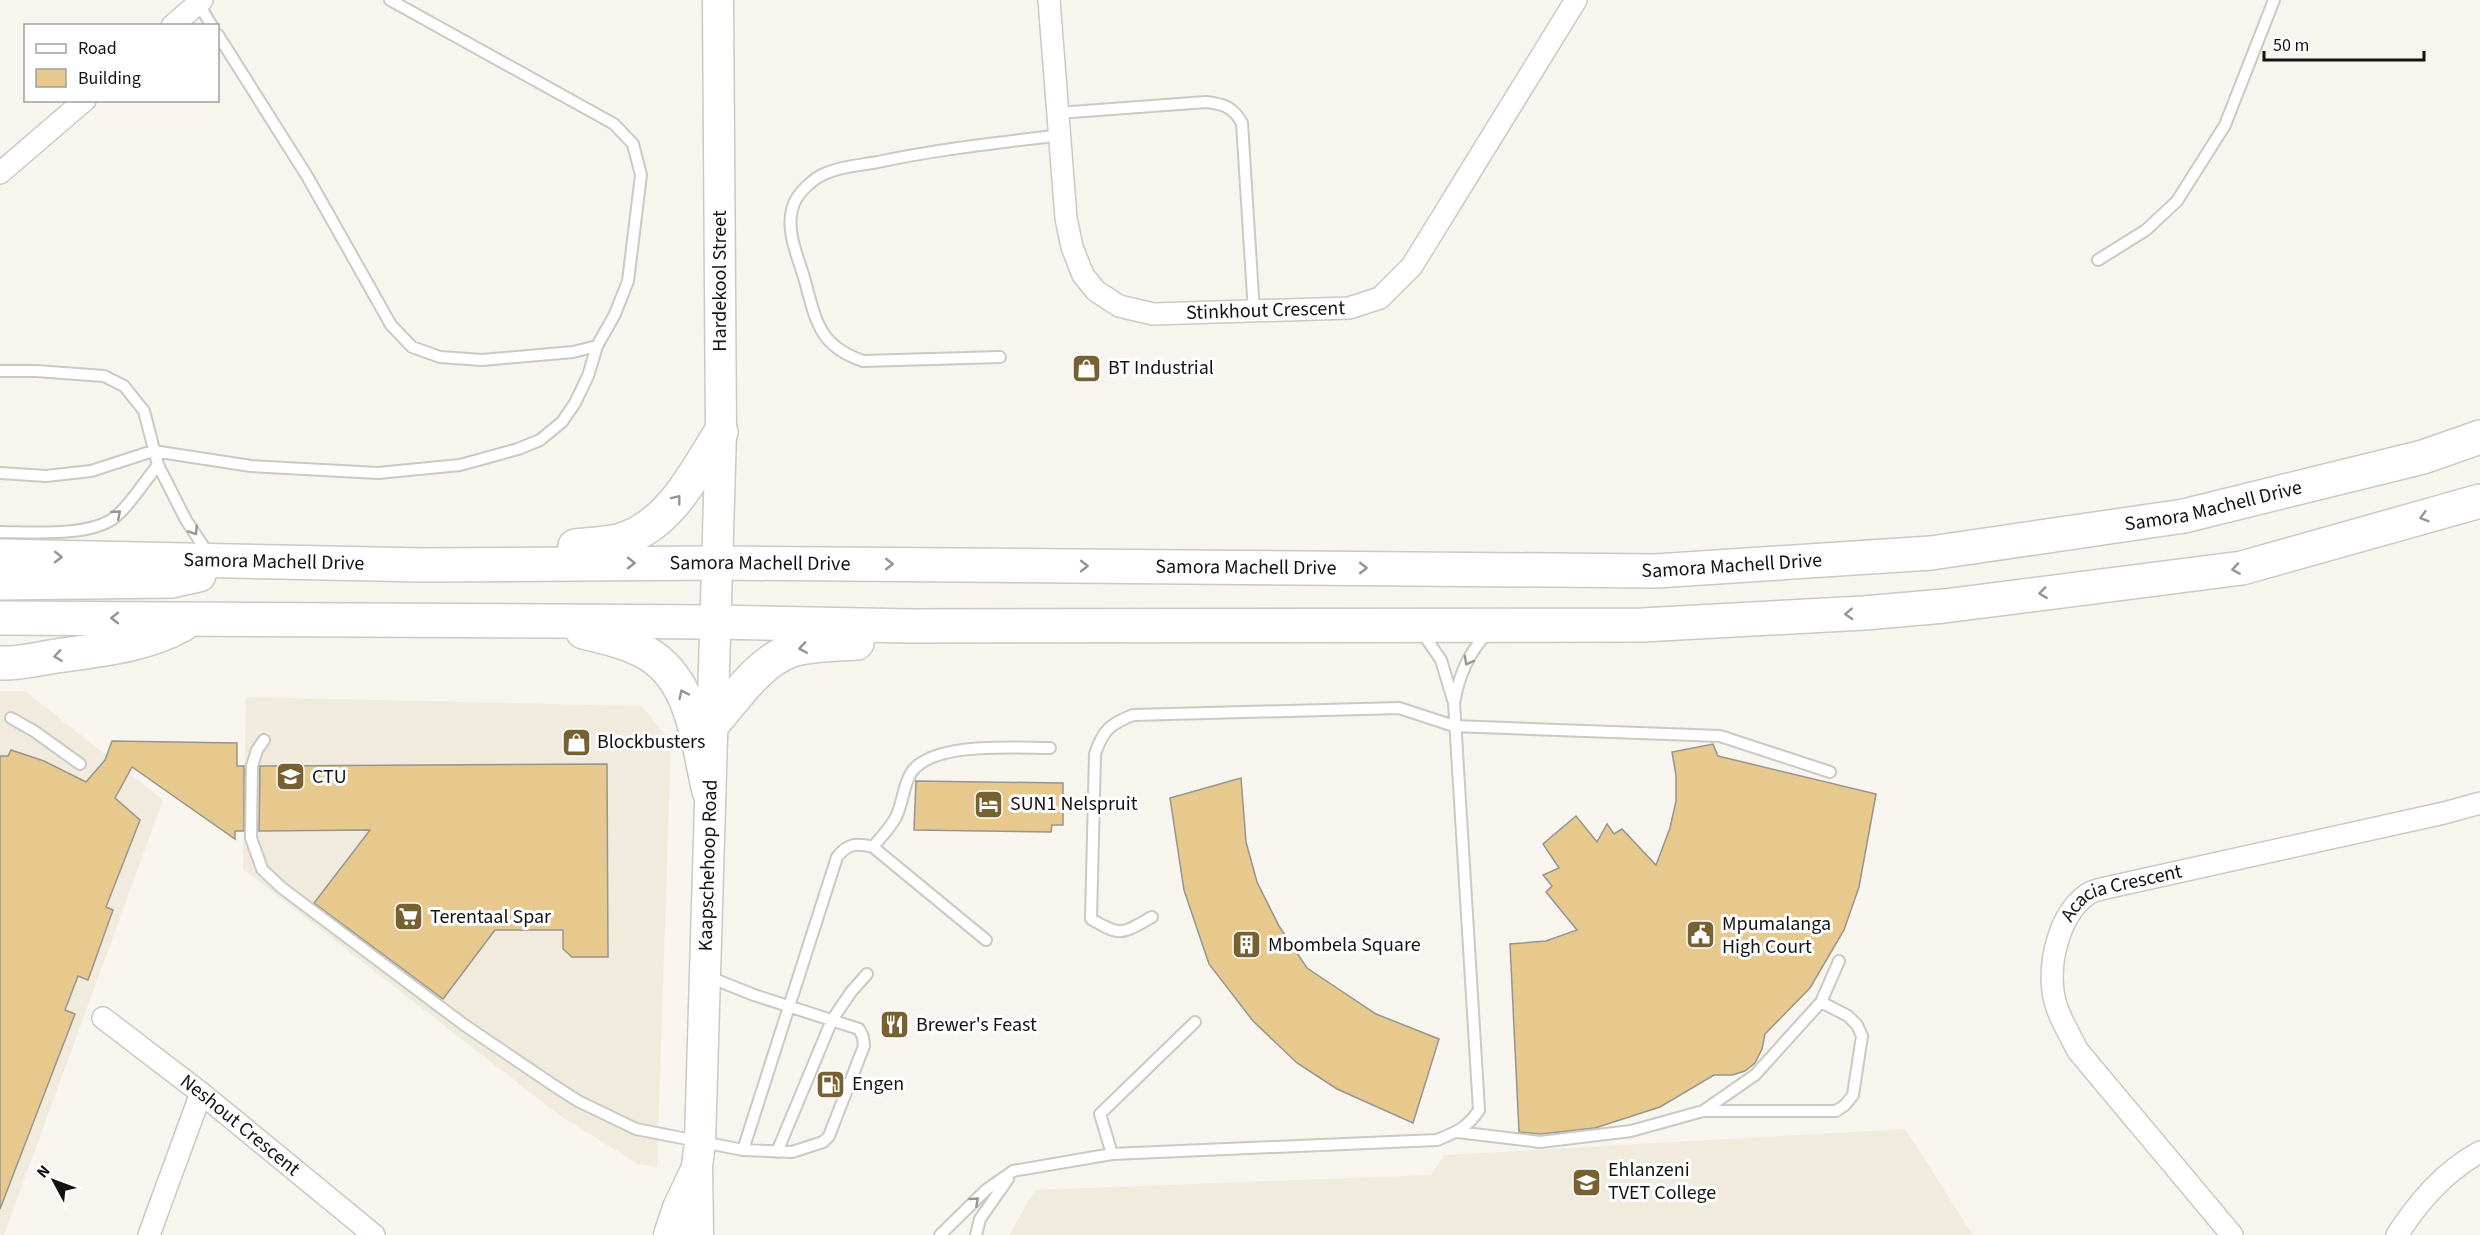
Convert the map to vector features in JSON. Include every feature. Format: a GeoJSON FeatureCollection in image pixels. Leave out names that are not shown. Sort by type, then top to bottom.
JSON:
{"type":"FeatureCollection","features":[{"type":"Feature","properties":{"kind":"main road","name":"Hardekool Street"},"geometry":{"type":"LineString","coordinates":[[718,0],[721,432],[718,563]]}},
{"type":"Feature","properties":{"kind":"main road"},"geometry":{"type":"LineString","coordinates":[[424,565],[621,540],[646,529],[674,503],[721,432]]}},
{"type":"Feature","properties":{"kind":"main road","name":"Samora Machell Drive"},"geometry":{"type":"LineString","coordinates":[[0,556],[424,565],[718,563],[1656,571],[1931,554],[2184,516],[2423,457],[2480,437]]}},
{"type":"Feature","properties":{"kind":"main road"},"geometry":{"type":"LineString","coordinates":[[0,618],[715,622],[911,626],[1642,625],[1864,613],[1944,606],[2231,570],[2480,501]]}},
{"type":"Feature","properties":{"kind":"main road"},"geometry":{"type":"LineString","coordinates":[[0,583],[172,581],[196,576],[224,559]]}},
{"type":"Feature","properties":{"kind":"main road","name":"Kaapschehoop Road"},"geometry":{"type":"LineString","coordinates":[[698,1235],[698,1167],[718,563]]}},
{"type":"Feature","properties":{"kind":"main road"},"geometry":{"type":"LineString","coordinates":[[3,665],[137,643],[166,634],[194,618]]}},
{"type":"Feature","properties":{"kind":"main road"},"geometry":{"type":"LineString","coordinates":[[545,621],[612,640],[644,652],[674,676],[686,696],[710,790]]}},
{"type":"Feature","properties":{"kind":"main road"},"geometry":{"type":"LineString","coordinates":[[712,725],[759,670],[776,657],[794,650],[1071,624]]}},
{"type":"Feature","properties":{"kind":"main road"},"geometry":{"type":"LineString","coordinates":[[669,1235],[678,1208],[698,1167]]}},
{"type":"Feature","properties":{"kind":"street","name":"Stinkhout Crescent"},"geometry":{"type":"LineString","coordinates":[[1049,0],[1066,218],[1072,247],[1083,275],[1096,291],[1119,306],[1153,314],[1349,308],[1380,298],[1412,266],[1575,0]]}},
{"type":"Feature","properties":{"kind":"street"},"geometry":{"type":"LineString","coordinates":[[174,24],[200,2]]}},
{"type":"Feature","properties":{"kind":"street"},"geometry":{"type":"LineString","coordinates":[[0,173],[83,102]]}},
{"type":"Feature","properties":{"kind":"street","name":"Acacia Crescent"},"geometry":{"type":"LineString","coordinates":[[2232,1235],[2078,1051],[2063,1021],[2053,991],[2056,943],[2068,914],[2088,893],[2110,886],[2444,813],[2480,802]]}},
{"type":"Feature","properties":{"kind":"street","name":"Neshout Crescent"},"geometry":{"type":"LineString","coordinates":[[103,1018],[201,1093],[374,1235]]}},
{"type":"Feature","properties":{"kind":"street"},"geometry":{"type":"LineString","coordinates":[[149,1235],[201,1093]]}},
{"type":"Feature","properties":{"kind":"street"},"geometry":{"type":"LineString","coordinates":[[2397,1235],[2414,1209],[2451,1170],[2480,1152]]}},
{"type":"Feature","properties":{"kind":"lane"},"geometry":{"type":"LineString","coordinates":[[0,473],[46,476],[91,471],[153,451],[251,466],[378,473],[460,465],[518,449],[540,440],[562,422],[575,403],[588,376],[597,346],[615,314],[628,281],[641,175],[633,144],[614,124],[390,0]]}},
{"type":"Feature","properties":{"kind":"lane"},"geometry":{"type":"LineString","coordinates":[[2098,260],[2146,230],[2177,201],[2225,125],[2274,0]]}},
{"type":"Feature","properties":{"kind":"lane"},"geometry":{"type":"LineString","coordinates":[[200,2],[211,24]]}},
{"type":"Feature","properties":{"kind":"lane"},"geometry":{"type":"LineString","coordinates":[[219,36],[307,176],[391,325],[412,346],[440,357],[482,360],[573,352],[597,346]]}},
{"type":"Feature","properties":{"kind":"lane"},"geometry":{"type":"LineString","coordinates":[[1058,113],[1206,102],[1221,103],[1234,110],[1242,123],[1254,312]]}},
{"type":"Feature","properties":{"kind":"lane"},"geometry":{"type":"LineString","coordinates":[[1000,357],[863,361],[846,355],[829,342],[818,327],[790,228],[792,208],[802,192],[815,179],[829,172],[904,156],[1060,135]]}},
{"type":"Feature","properties":{"kind":"lane"},"geometry":{"type":"LineString","coordinates":[[0,371],[104,376],[124,386],[144,411],[158,465],[186,520],[224,559]]}},
{"type":"Feature","properties":{"kind":"lane"},"geometry":{"type":"LineString","coordinates":[[0,532],[40,533],[101,525],[113,519],[124,509],[158,465]]}},
{"type":"Feature","properties":{"kind":"lane"},"geometry":{"type":"LineString","coordinates":[[1417,626],[1431,642],[1441,660],[1454,703]]}},
{"type":"Feature","properties":{"kind":"lane"},"geometry":{"type":"LineString","coordinates":[[940,1235],[986,1190],[1013,1171],[1112,1154],[1437,1140],[1457,1132],[1470,1123],[1479,1110],[1454,703],[1459,679],[1468,659],[1480,641],[1495,626]]}},
{"type":"Feature","properties":{"kind":"lane"},"geometry":{"type":"LineString","coordinates":[[1152,917],[1125,932],[1113,931],[1091,919],[1095,754],[1101,738],[1114,723],[1133,715],[1399,708],[1454,726],[1720,736],[1830,772]]}},
{"type":"Feature","properties":{"kind":"lane"},"geometry":{"type":"LineString","coordinates":[[11,718],[34,731],[80,764]]}},
{"type":"Feature","properties":{"kind":"lane"},"geometry":{"type":"LineString","coordinates":[[264,740],[257,750],[252,766],[251,838],[262,869],[282,888],[463,1024],[578,1101],[636,1128],[698,1167],[709,1235]]}},
{"type":"Feature","properties":{"kind":"lane"},"geometry":{"type":"LineString","coordinates":[[873,847],[896,818],[909,778],[920,764],[939,755],[965,748],[1050,748]]}},
{"type":"Feature","properties":{"kind":"lane"},"geometry":{"type":"LineString","coordinates":[[743,1150],[837,857],[843,849],[859,843],[873,847],[986,940]]}},
{"type":"Feature","properties":{"kind":"lane"},"geometry":{"type":"LineString","coordinates":[[1703,1111],[1755,1076],[1821,1002],[1839,961]]}},
{"type":"Feature","properties":{"kind":"lane"},"geometry":{"type":"LineString","coordinates":[[777,1152],[832,1020],[851,992],[867,974]]}},
{"type":"Feature","properties":{"kind":"lane"},"geometry":{"type":"LineString","coordinates":[[698,1167],[743,1150],[792,1152],[823,1142],[829,1136],[864,1046],[864,1037],[859,1029],[704,975]]}},
{"type":"Feature","properties":{"kind":"lane"},"geometry":{"type":"LineString","coordinates":[[1457,1132],[1540,1142],[1631,1131],[1703,1111],[1836,1111],[1853,1095],[1862,1035],[1857,1025],[1848,1016],[1821,1002]]}},
{"type":"Feature","properties":{"kind":"lane"},"geometry":{"type":"LineString","coordinates":[[1112,1154],[1100,1114],[1195,1022]]}},
{"type":"Feature","properties":{"kind":"lane"},"geometry":{"type":"LineString","coordinates":[[976,1235],[980,1220],[1013,1171]]}},
{"type":"Feature","properties":{"kind":"shaded area"},"geometry":{"type":"Polygon","coordinates":[[[0,691],[25,691],[163,800],[4,1235],[0,1235],[0,691]]]}},
{"type":"Feature","properties":{"kind":"shaded area"},"geometry":{"type":"Polygon","coordinates":[[[246,697],[642,706],[671,742],[657,1167],[638,1164],[559,1115],[243,869],[246,697]]]}},
{"type":"Feature","properties":{"kind":"shaded area","name":"Ehlanzeni TVET College"},"geometry":{"type":"Polygon","coordinates":[[[1905,1129],[1973,1235],[1009,1235],[1035,1190],[1431,1175],[1444,1155],[1905,1129]]]}},
{"type":"Feature","properties":{"kind":"building"},"geometry":{"type":"Polygon","coordinates":[[[112,741],[237,743],[237,766],[244,766],[244,831],[235,831],[235,839],[132,767],[115,798],[140,820],[106,907],[113,910],[88,980],[78,976],[65,1010],[75,1014],[0,1209],[0,756],[8,756],[11,750],[44,761],[86,782],[105,760],[112,741]]]}},
{"type":"Feature","properties":{"kind":"building","name":"Mpumalanga High Court"},"geometry":{"type":"Polygon","coordinates":[[[1713,744],[1718,756],[1876,794],[1859,887],[1844,930],[1810,988],[1765,1034],[1762,1049],[1755,1063],[1745,1071],[1732,1075],[1714,1075],[1660,1107],[1595,1128],[1541,1134],[1519,1132],[1510,944],[1546,941],[1577,930],[1546,892],[1552,886],[1543,875],[1559,868],[1543,844],[1576,816],[1597,842],[1607,824],[1614,834],[1622,829],[1656,865],[1670,828],[1676,801],[1676,775],[1672,752],[1713,744]]]}},
{"type":"Feature","properties":{"kind":"building"},"geometry":{"type":"Polygon","coordinates":[[[607,764],[608,957],[572,957],[563,949],[563,930],[495,930],[443,999],[314,903],[370,830],[259,831],[260,766],[607,764]]]}},
{"type":"Feature","properties":{"kind":"building","name":"Mbombela Square"},"geometry":{"type":"Polygon","coordinates":[[[1241,778],[1246,842],[1257,882],[1279,926],[1307,968],[1376,1014],[1439,1039],[1413,1123],[1337,1089],[1297,1063],[1253,1021],[1209,964],[1184,890],[1170,798],[1241,778]]]}},
{"type":"Feature","properties":{"kind":"building","name":"SUN1 Nelspruit"},"geometry":{"type":"Polygon","coordinates":[[[916,781],[1063,783],[1063,825],[1052,825],[1051,832],[914,830],[916,781]]]}},
{"type":"Feature","properties":{"kind":"place","name":"BT Industrial"},"geometry":{"type":"Point","coordinates":[1087,368]}},
{"type":"Feature","properties":{"kind":"place","name":"Blockbusters"},"geometry":{"type":"Point","coordinates":[576,742]}},
{"type":"Feature","properties":{"kind":"place","name":"CTU"},"geometry":{"type":"Point","coordinates":[291,777]}},
{"type":"Feature","properties":{"kind":"place","name":"SUN1 Nelspruit"},"geometry":{"type":"Point","coordinates":[989,804]}},
{"type":"Feature","properties":{"kind":"place","name":"Terentaal Spar"},"geometry":{"type":"Point","coordinates":[409,917]}},
{"type":"Feature","properties":{"kind":"place","name":"Mpumalanga High Court"},"geometry":{"type":"Point","coordinates":[1701,935]}},
{"type":"Feature","properties":{"kind":"place","name":"Mbombela Square"},"geometry":{"type":"Point","coordinates":[1247,945]}},
{"type":"Feature","properties":{"kind":"place","name":"Brewer's Feast"},"geometry":{"type":"Point","coordinates":[895,1025]}},
{"type":"Feature","properties":{"kind":"place","name":"Engen"},"geometry":{"type":"Point","coordinates":[831,1084]}},
{"type":"Feature","properties":{"kind":"place","name":"Ehlanzeni TVET College"},"geometry":{"type":"Point","coordinates":[1587,1182]}}]}
